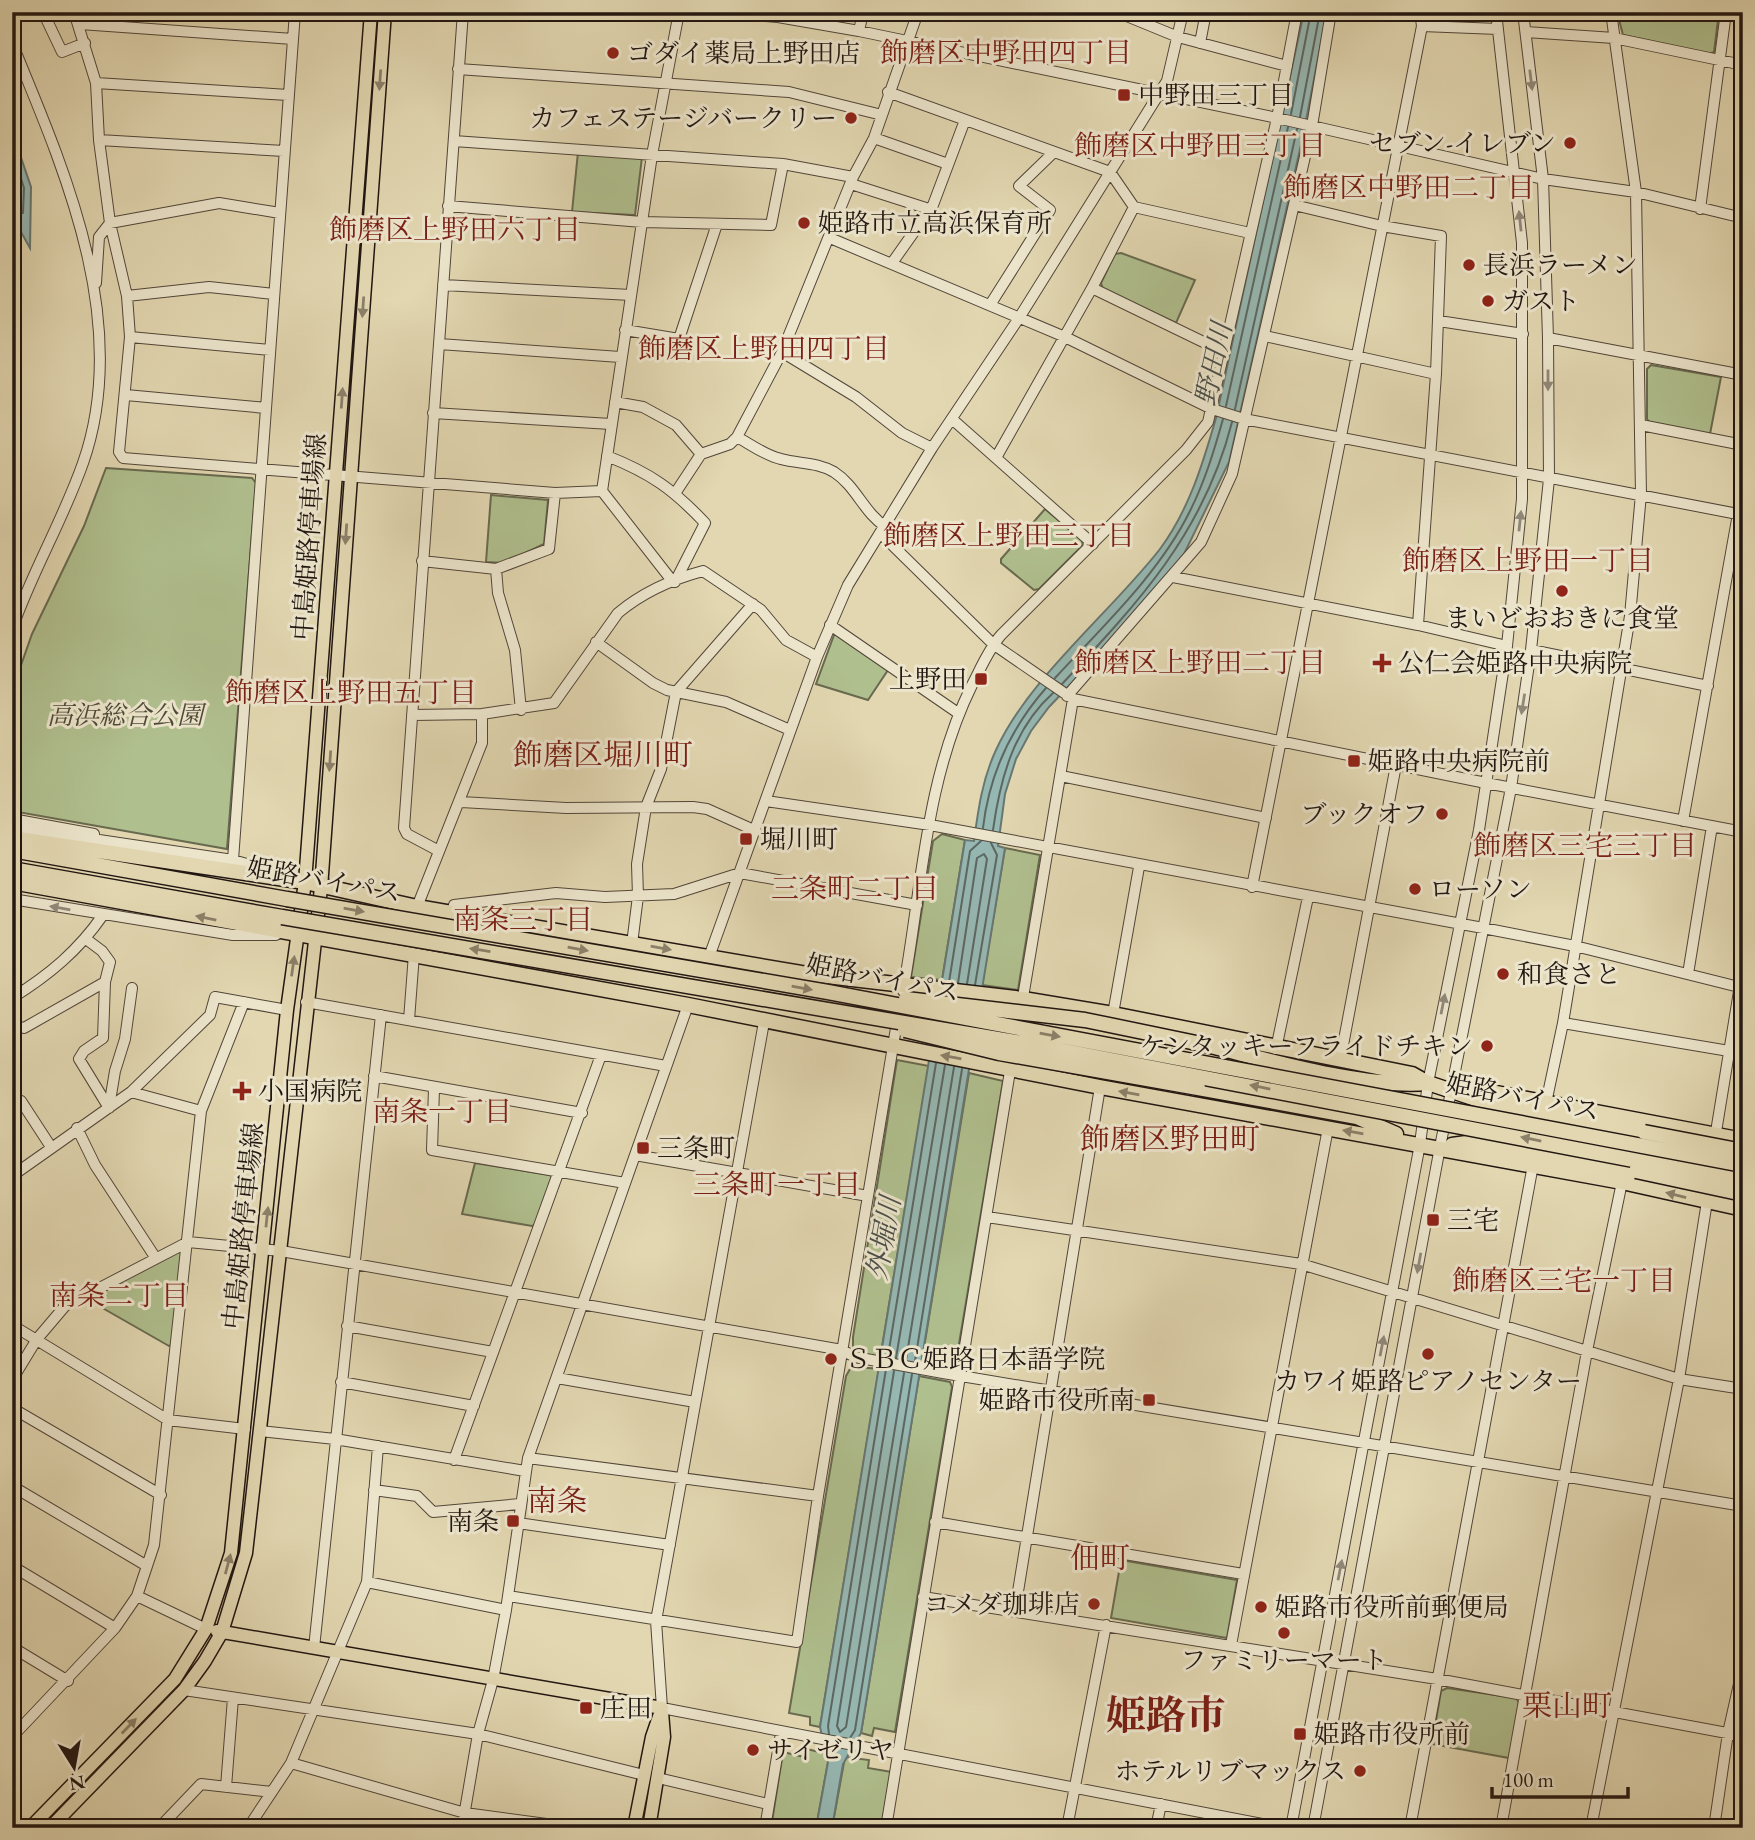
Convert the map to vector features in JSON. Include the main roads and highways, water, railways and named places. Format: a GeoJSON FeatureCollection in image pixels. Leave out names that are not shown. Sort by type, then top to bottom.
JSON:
{"type":"FeatureCollection","features":[{"type":"Feature","properties":{"kind":"highway"},"geometry":{"type":"LineString","coordinates":[[12,827],[65,846]]}},
{"type":"Feature","properties":{"kind":"highway"},"geometry":{"type":"LineString","coordinates":[[12,838],[305,882],[321,888],[416,907],[801,974],[1017,999],[1113,1014],[1276,1049],[1412,1074],[1428,1083],[1479,1100],[1743,1151]]}},
{"type":"Feature","properties":{"kind":"highway","name":"姫路バイパス"},"geometry":{"type":"LineString","coordinates":[[12,850],[828,992],[1743,1165]]}},
{"type":"Feature","properties":{"kind":"highway","name":"姫路バイパス"},"geometry":{"type":"LineString","coordinates":[[12,869],[886,1019],[1234,1082],[1743,1181]]}},
{"type":"Feature","properties":{"kind":"highway"},"geometry":{"type":"LineString","coordinates":[[12,881],[688,1005],[1100,1087],[1440,1147],[1622,1182],[1743,1209]]}},
{"type":"Feature","properties":{"kind":"highway"},"geometry":{"type":"LineString","coordinates":[[828,992],[970,1005],[1086,1020],[1323,1073],[1412,1085],[1428,1083]]}},
{"type":"Feature","properties":{"kind":"highway"},"geometry":{"type":"LineString","coordinates":[[886,1019],[909,1033],[999,1053],[1357,1117],[1420,1144]]}},
{"type":"Feature","properties":{"kind":"highway"},"geometry":{"type":"LineString","coordinates":[[1452,1089],[1480,1090],[1743,1140]]}},
{"type":"Feature","properties":{"kind":"highway"},"geometry":{"type":"LineString","coordinates":[[1440,1147],[1474,1142],[1636,1171],[1743,1194]]}},
{"type":"Feature","properties":{"kind":"main road","name":"中島姫路停車場線"},"geometry":{"type":"LineString","coordinates":[[30,1828],[175,1679],[206,1629],[232,1553],[287,1010],[305,882],[371,12]]}},
{"type":"Feature","properties":{"kind":"main road","name":"中島姫路停車場線"},"geometry":{"type":"LineString","coordinates":[[50,1828],[184,1690],[222,1632],[246,1553],[281,1251],[306,1002],[321,888],[386,12]]}},
{"type":"Feature","properties":{"kind":"main road"},"geometry":{"type":"LineString","coordinates":[[206,1629],[662,1708]]}},
{"type":"Feature","properties":{"kind":"main road"},"geometry":{"type":"LineString","coordinates":[[634,1828],[652,1737],[662,1708]]}},
{"type":"Feature","properties":{"kind":"main road"},"geometry":{"type":"LineString","coordinates":[[649,1828],[664,1737],[662,1708]]}},
{"type":"Feature","properties":{"kind":"water"},"geometry":{"type":"Polygon","coordinates":[[[1304,12],[1327,12],[1303,136],[1229,462],[1184,554],[1138,613],[1049,707],[1031,731],[1016,759],[1005,794],[998,846],[1005,848],[861,1733],[843,1764],[832,1828],[816,1828],[828,1762],[820,1727],[965,840],[974,841],[987,773],[1010,724],[1049,672],[1160,549],[1194,486],[1216,418],[1304,12]]]}},
{"type":"Feature","properties":{"kind":"water"},"geometry":{"type":"Polygon","coordinates":[[[12,131],[31,187],[30,248],[12,216],[12,131]]]}},
{"type":"Feature","properties":{"kind":"place","name":"ゴダイ薬局上野田店"},"geometry":{"type":"Point","coordinates":[613,53]}},
{"type":"Feature","properties":{"kind":"place","name":"中野田三丁目"},"geometry":{"type":"Point","coordinates":[1124,95]}},
{"type":"Feature","properties":{"kind":"place","name":"カフェステージバークリー"},"geometry":{"type":"Point","coordinates":[851,118]}},
{"type":"Feature","properties":{"kind":"place","name":"セブン-イレブン"},"geometry":{"type":"Point","coordinates":[1570,143]}},
{"type":"Feature","properties":{"kind":"place","name":"姫路市立高浜保育所"},"geometry":{"type":"Point","coordinates":[804,223]}},
{"type":"Feature","properties":{"kind":"place","name":"長浜ラーメン"},"geometry":{"type":"Point","coordinates":[1469,265]}},
{"type":"Feature","properties":{"kind":"place","name":"ガスト"},"geometry":{"type":"Point","coordinates":[1488,301]}},
{"type":"Feature","properties":{"kind":"place","name":"まいどおおきに食堂"},"geometry":{"type":"Point","coordinates":[1562,591]}},
{"type":"Feature","properties":{"kind":"place","name":"公仁会姫路中央病院"},"geometry":{"type":"Point","coordinates":[1382,663]}},
{"type":"Feature","properties":{"kind":"place","name":"上野田"},"geometry":{"type":"Point","coordinates":[981,679]}},
{"type":"Feature","properties":{"kind":"place","name":"姫路中央病院前"},"geometry":{"type":"Point","coordinates":[1354,761]}},
{"type":"Feature","properties":{"kind":"place","name":"ブックオフ"},"geometry":{"type":"Point","coordinates":[1442,814]}},
{"type":"Feature","properties":{"kind":"place","name":"堀川町"},"geometry":{"type":"Point","coordinates":[746,839]}},
{"type":"Feature","properties":{"kind":"place","name":"ローソン"},"geometry":{"type":"Point","coordinates":[1415,889]}},
{"type":"Feature","properties":{"kind":"place","name":"和食さと"},"geometry":{"type":"Point","coordinates":[1503,974]}},
{"type":"Feature","properties":{"kind":"place","name":"ケンタッキーフライドチキン"},"geometry":{"type":"Point","coordinates":[1487,1046]}},
{"type":"Feature","properties":{"kind":"place","name":"小国病院"},"geometry":{"type":"Point","coordinates":[242,1091]}},
{"type":"Feature","properties":{"kind":"place","name":"三条町"},"geometry":{"type":"Point","coordinates":[643,1148]}},
{"type":"Feature","properties":{"kind":"place","name":"三宅"},"geometry":{"type":"Point","coordinates":[1433,1220]}},
{"type":"Feature","properties":{"kind":"place","name":"カワイ姫路ピアノセンター"},"geometry":{"type":"Point","coordinates":[1428,1354]}},
{"type":"Feature","properties":{"kind":"place","name":"ＳＢＣ姫路日本語学院"},"geometry":{"type":"Point","coordinates":[831,1359]}},
{"type":"Feature","properties":{"kind":"place","name":"姫路市役所南"},"geometry":{"type":"Point","coordinates":[1149,1400]}},
{"type":"Feature","properties":{"kind":"place","name":"南条"},"geometry":{"type":"Point","coordinates":[513,1521]}},
{"type":"Feature","properties":{"kind":"place","name":"コメダ珈琲店"},"geometry":{"type":"Point","coordinates":[1094,1604]}},
{"type":"Feature","properties":{"kind":"place","name":"姫路市役所前郵便局"},"geometry":{"type":"Point","coordinates":[1261,1607]}},
{"type":"Feature","properties":{"kind":"place","name":"ファミリーマート"},"geometry":{"type":"Point","coordinates":[1284,1633]}},
{"type":"Feature","properties":{"kind":"place","name":"庄田"},"geometry":{"type":"Point","coordinates":[586,1708]}},
{"type":"Feature","properties":{"kind":"place","name":"姫路市役所前"},"geometry":{"type":"Point","coordinates":[1300,1734]}},
{"type":"Feature","properties":{"kind":"place","name":"サイゼリヤ"},"geometry":{"type":"Point","coordinates":[753,1750]}},
{"type":"Feature","properties":{"kind":"place","name":"ホテルリブマックス"},"geometry":{"type":"Point","coordinates":[1360,1771]}},
{"type":"Feature","properties":{"kind":"district","name":"飾磨区中野田四丁目"},"geometry":{"type":"Point","coordinates":[1006,52]}},
{"type":"Feature","properties":{"kind":"district","name":"飾磨区中野田三丁目"},"geometry":{"type":"Point","coordinates":[1200,145]}},
{"type":"Feature","properties":{"kind":"district","name":"飾磨区中野田二丁目"},"geometry":{"type":"Point","coordinates":[1409,187]}},
{"type":"Feature","properties":{"kind":"district","name":"飾磨区上野田六丁目"},"geometry":{"type":"Point","coordinates":[455,229]}},
{"type":"Feature","properties":{"kind":"district","name":"飾磨区上野田四丁目"},"geometry":{"type":"Point","coordinates":[764,348]}},
{"type":"Feature","properties":{"kind":"district","name":"飾磨区上野田三丁目"},"geometry":{"type":"Point","coordinates":[1009,535]}},
{"type":"Feature","properties":{"kind":"district","name":"飾磨区上野田一丁目"},"geometry":{"type":"Point","coordinates":[1528,560]}},
{"type":"Feature","properties":{"kind":"district","name":"飾磨区上野田二丁目"},"geometry":{"type":"Point","coordinates":[1200,662]}},
{"type":"Feature","properties":{"kind":"district","name":"飾磨区上野田五丁目"},"geometry":{"type":"Point","coordinates":[351,692]}},
{"type":"Feature","properties":{"kind":"district","name":"飾磨区堀川町"},"geometry":{"type":"Point","coordinates":[603,755]}},
{"type":"Feature","properties":{"kind":"district","name":"飾磨区三宅三丁目"},"geometry":{"type":"Point","coordinates":[1585,845]}},
{"type":"Feature","properties":{"kind":"district","name":"三条町二丁目"},"geometry":{"type":"Point","coordinates":[855,888]}},
{"type":"Feature","properties":{"kind":"district","name":"南条三丁目"},"geometry":{"type":"Point","coordinates":[523,919]}},
{"type":"Feature","properties":{"kind":"district","name":"南条一丁目"},"geometry":{"type":"Point","coordinates":[442,1111]}},
{"type":"Feature","properties":{"kind":"district","name":"飾磨区野田町"},"geometry":{"type":"Point","coordinates":[1170,1139]}},
{"type":"Feature","properties":{"kind":"district","name":"三条町一丁目"},"geometry":{"type":"Point","coordinates":[777,1184]}},
{"type":"Feature","properties":{"kind":"district","name":"飾磨区三宅一丁目"},"geometry":{"type":"Point","coordinates":[1564,1280]}},
{"type":"Feature","properties":{"kind":"district","name":"南条二丁目"},"geometry":{"type":"Point","coordinates":[119,1295]}},
{"type":"Feature","properties":{"kind":"district","name":"南条"},"geometry":{"type":"Point","coordinates":[557,1501]}},
{"type":"Feature","properties":{"kind":"district","name":"佃町"},"geometry":{"type":"Point","coordinates":[1100,1558]}},
{"type":"Feature","properties":{"kind":"district","name":"栗山町"},"geometry":{"type":"Point","coordinates":[1567,1706]}},
{"type":"Feature","properties":{"kind":"district","name":"姫路市"},"geometry":{"type":"Point","coordinates":[1166,1715]}},
{"type":"Feature","properties":{"kind":"water label","name":"野田川"},"geometry":{"type":"Point","coordinates":[1213,364]}},
{"type":"Feature","properties":{"kind":"water label","name":"外堀川"},"geometry":{"type":"Point","coordinates":[883,1238]}},
{"type":"Feature","properties":{"kind":"park label","name":"高浜総合公園"},"geometry":{"type":"Point","coordinates":[125,715]}}]}
